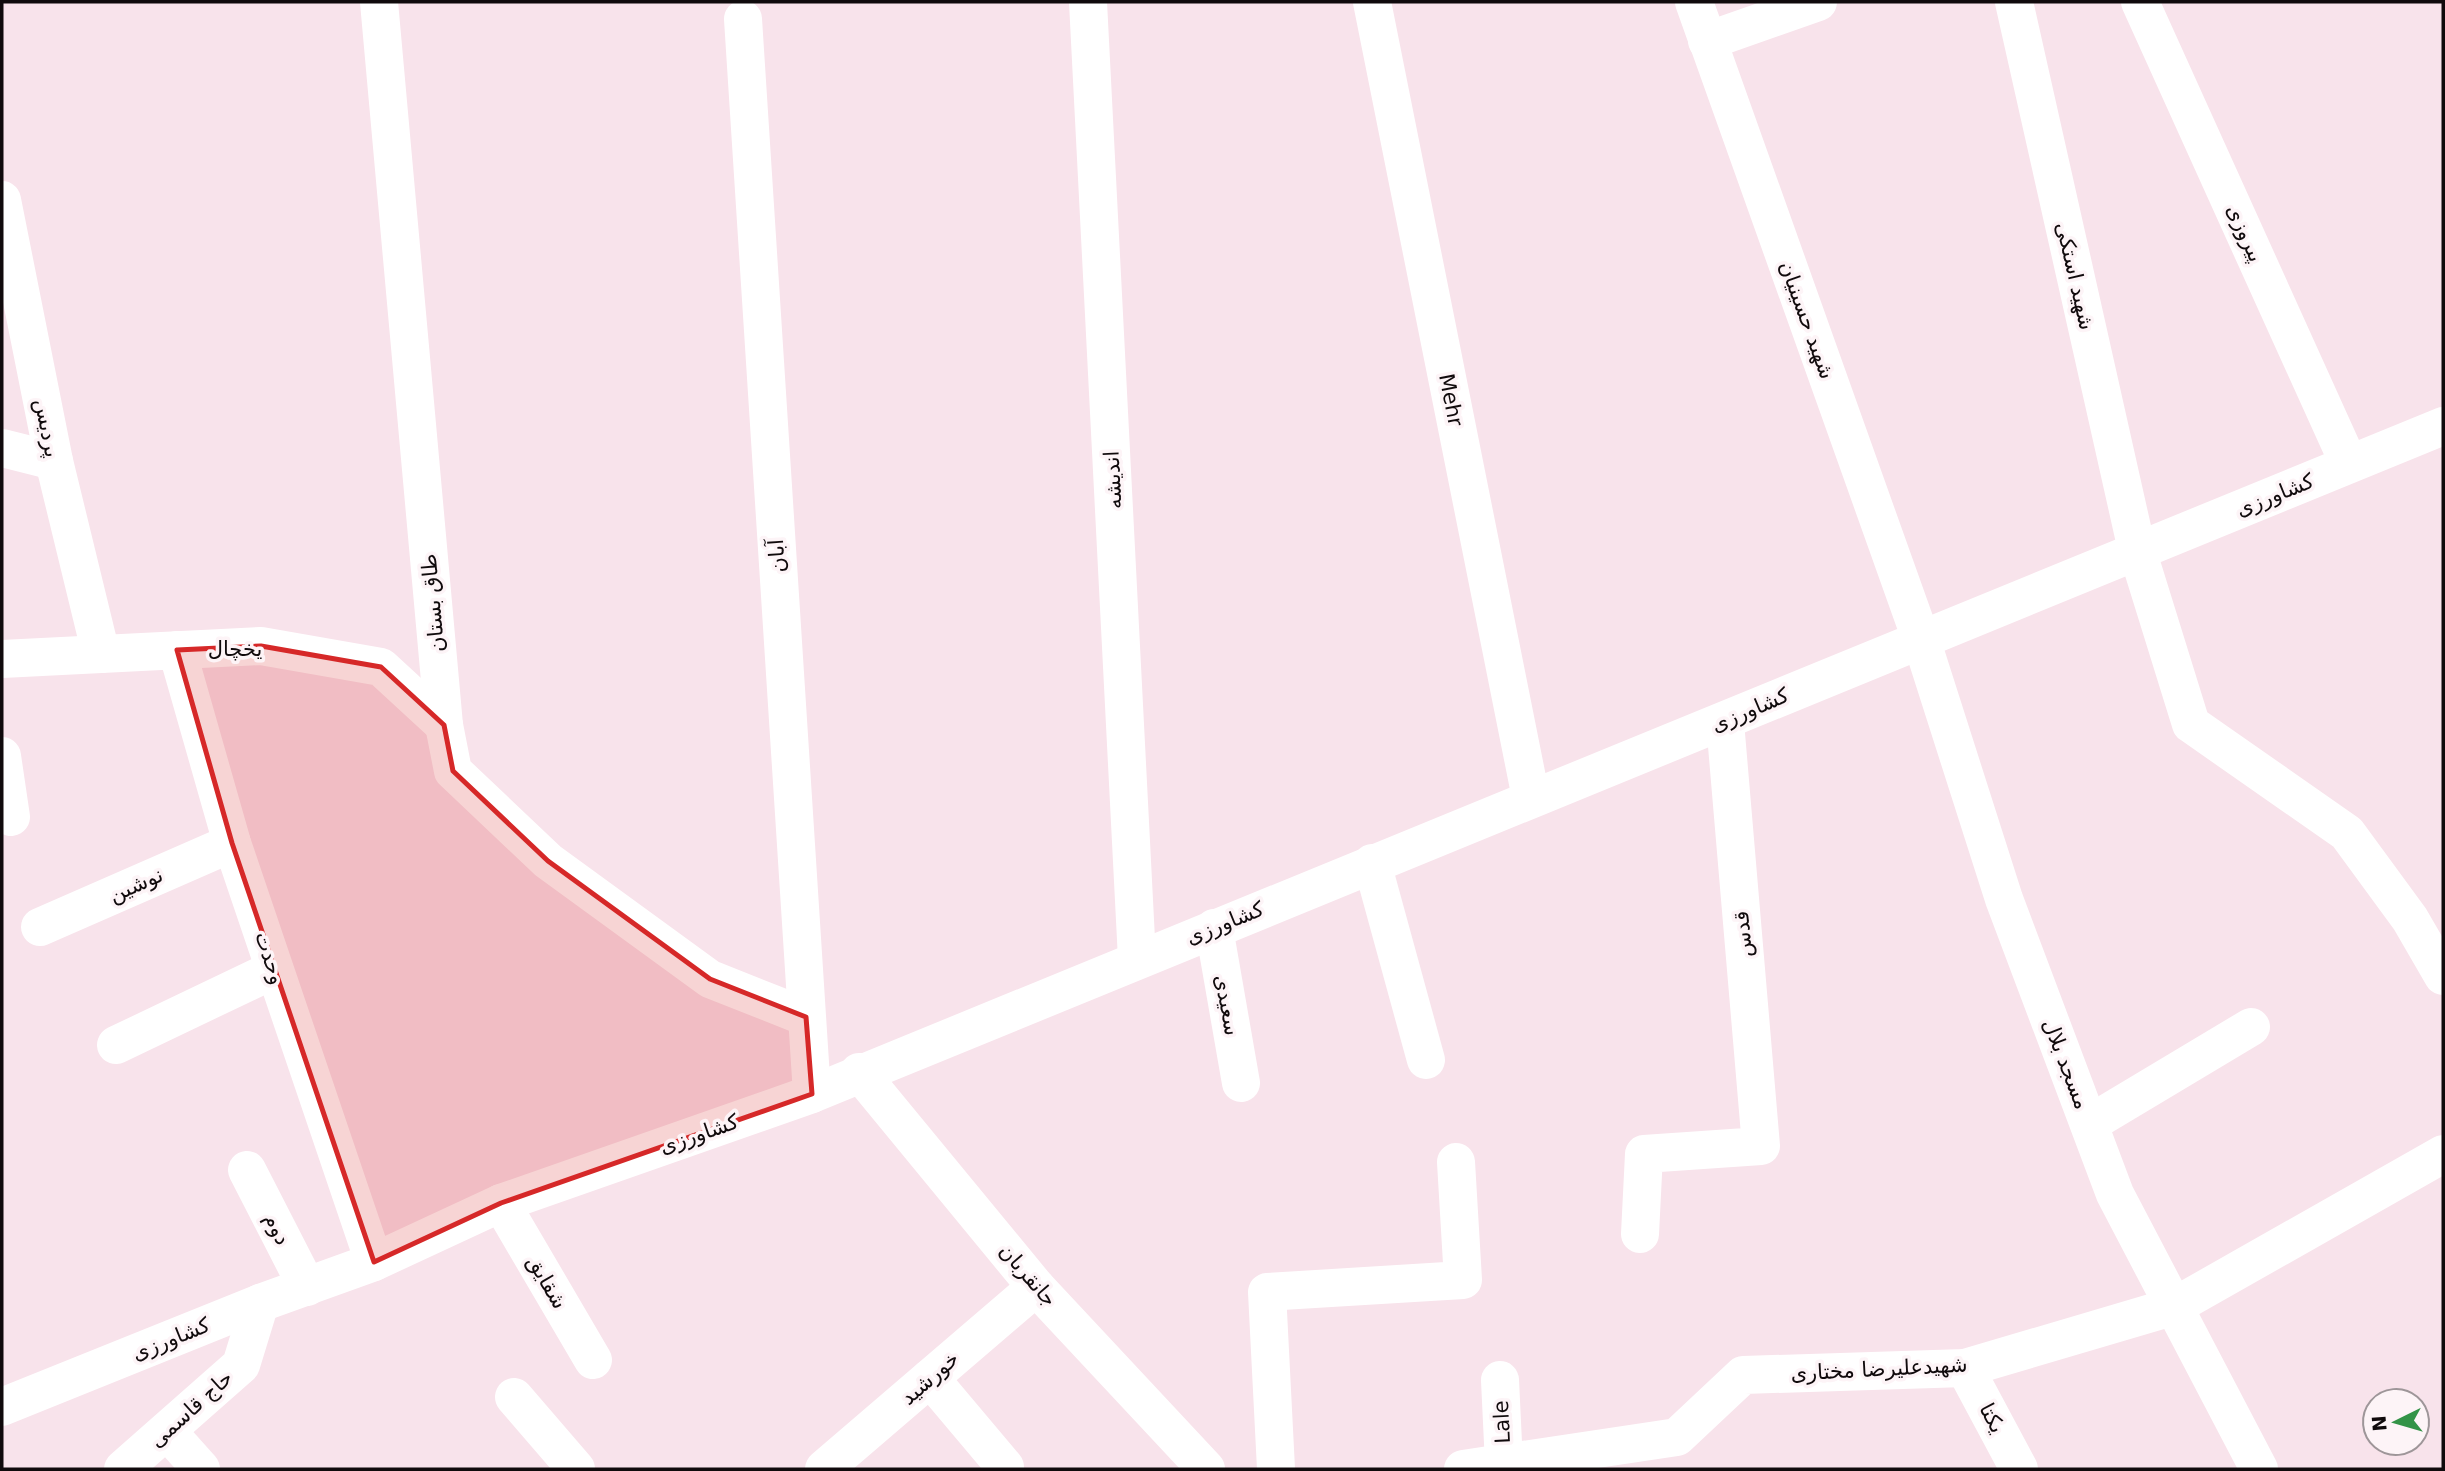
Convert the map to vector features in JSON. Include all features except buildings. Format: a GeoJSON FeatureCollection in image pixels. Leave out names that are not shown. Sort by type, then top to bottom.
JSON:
{"type":"FeatureCollection","features":[{"type":"Feature","properties":{"kind":"street","name":"طاق بستان"},"geometry":{"type":"LineString","coordinates":[[379,2],[444,725],[453,771],[548,861],[710,979],[806,1017]]}},
{"type":"Feature","properties":{"kind":"street","name":"اندیشه"},"geometry":{"type":"LineString","coordinates":[[1088,2],[1137,959]]}},
{"type":"Feature","properties":{"kind":"street","name":"Mehr"},"geometry":{"type":"LineString","coordinates":[[1372,2],[1531,798]]}},
{"type":"Feature","properties":{"kind":"street","name":"شهید حسینیان"},"geometry":{"type":"LineString","coordinates":[[1694,2],[1921,639]]}},
{"type":"Feature","properties":{"kind":"street"},"geometry":{"type":"LineString","coordinates":[[1707,41],[1818,2]]}},
{"type":"Feature","properties":{"kind":"street","name":"شهید استکی"},"geometry":{"type":"LineString","coordinates":[[2014,2],[2137,550],[2191,723],[2347,833],[2440,962]]}},
{"type":"Feature","properties":{"kind":"street","name":"پیروزی"},"geometry":{"type":"LineString","coordinates":[[2140,2],[2349,464]]}},
{"type":"Feature","properties":{"kind":"street","name":"آبان"},"geometry":{"type":"LineString","coordinates":[[743,19],[812,1094]]}},
{"type":"Feature","properties":{"kind":"street","name":"پردیس"},"geometry":{"type":"LineString","coordinates":[[2,200],[54,461],[101,654]]}},
{"type":"Feature","properties":{"kind":"street","name":"کشاورزی"},"geometry":{"type":"LineString","coordinates":[[2,1407],[260,1303],[374,1262],[501,1203],[812,1094],[859,1072],[1531,798],[1725,722],[2443,426]]}},
{"type":"Feature","properties":{"kind":"street"},"geometry":{"type":"LineString","coordinates":[[2,448],[54,461]]}},
{"type":"Feature","properties":{"kind":"street","name":"مسجد بلال"},"geometry":{"type":"LineString","coordinates":[[1921,639],[2004,899],[2115,1194],[2259,1469]]}},
{"type":"Feature","properties":{"kind":"street","name":"یخچال"},"geometry":{"type":"LineString","coordinates":[[2,659],[261,646],[381,667],[444,725]]}},
{"type":"Feature","properties":{"kind":"street","name":"وحدت"},"geometry":{"type":"LineString","coordinates":[[177,650],[232,843],[374,1262]]}},
{"type":"Feature","properties":{"kind":"street","name":"قدس"},"geometry":{"type":"LineString","coordinates":[[1640,1234],[1644,1154],[1761,1146],[1725,722]]}},
{"type":"Feature","properties":{"kind":"street"},"geometry":{"type":"LineString","coordinates":[[2,756],[11,817]]}},
{"type":"Feature","properties":{"kind":"street","name":"نوشین"},"geometry":{"type":"LineString","coordinates":[[40,927],[232,843]]}},
{"type":"Feature","properties":{"kind":"street"},"geometry":{"type":"LineString","coordinates":[[1372,863],[1426,1060]]}},
{"type":"Feature","properties":{"kind":"street","name":"سعیدی"},"geometry":{"type":"LineString","coordinates":[[1214,928],[1241,1083]]}},
{"type":"Feature","properties":{"kind":"street"},"geometry":{"type":"LineString","coordinates":[[116,1045],[273,970]]}},
{"type":"Feature","properties":{"kind":"street"},"geometry":{"type":"LineString","coordinates":[[2089,1124],[2251,1027]]}},
{"type":"Feature","properties":{"kind":"street","name":"جانقربان"},"geometry":{"type":"LineString","coordinates":[[859,1072],[1037,1287],[1206,1469]]}},
{"type":"Feature","properties":{"kind":"street","name":"شهیدعلیرضا مختاری"},"geometry":{"type":"LineString","coordinates":[[1463,1469],[1504,1464],[1549,1464],[1677,1437],[1742,1375],[1965,1367],[2175,1307],[2443,1154]]}},
{"type":"Feature","properties":{"kind":"street"},"geometry":{"type":"LineString","coordinates":[[1276,1469],[1267,1292],[1462,1280],[1456,1162]]}},
{"type":"Feature","properties":{"kind":"street","name":"دوم"},"geometry":{"type":"LineString","coordinates":[[247,1170],[307,1287]]}},
{"type":"Feature","properties":{"kind":"street","name":"شقایق"},"geometry":{"type":"LineString","coordinates":[[501,1203],[593,1360]]}},
{"type":"Feature","properties":{"kind":"street","name":"خورشید"},"geometry":{"type":"LineString","coordinates":[[824,1469],[1037,1287]]}},
{"type":"Feature","properties":{"kind":"street","name":"حاج قاسمی"},"geometry":{"type":"LineString","coordinates":[[124,1469],[241,1365],[260,1303]]}},
{"type":"Feature","properties":{"kind":"street","name":"یکتا"},"geometry":{"type":"LineString","coordinates":[[1965,1367],[2019,1469]]}},
{"type":"Feature","properties":{"kind":"street"},"geometry":{"type":"LineString","coordinates":[[930,1378],[1005,1467]]}},
{"type":"Feature","properties":{"kind":"street","name":"Lale"},"geometry":{"type":"LineString","coordinates":[[1500,1380],[1504,1464]]}},
{"type":"Feature","properties":{"kind":"street"},"geometry":{"type":"LineString","coordinates":[[514,1397],[576,1469]]}},
{"type":"Feature","properties":{"kind":"street"},"geometry":{"type":"LineString","coordinates":[[167,1431],[201,1469]]}},
{"type":"Feature","properties":{"kind":"highlighted area"},"geometry":{"type":"Polygon","coordinates":[[[261,646],[381,667],[444,725],[453,771],[548,861],[710,979],[806,1017],[812,1094],[501,1203],[374,1262],[232,843],[177,650],[261,646]]]}}]}
